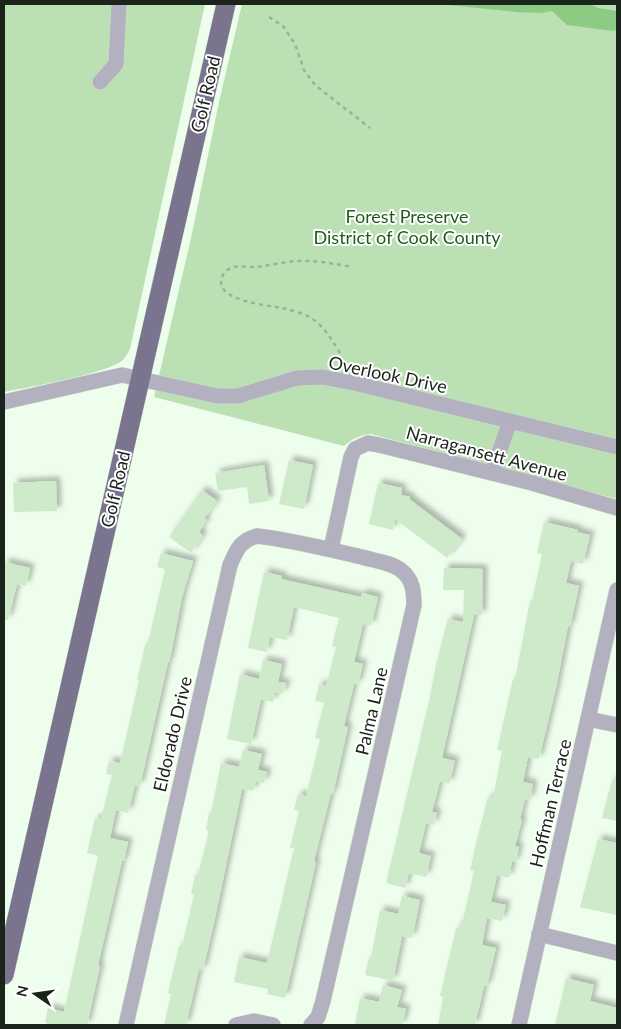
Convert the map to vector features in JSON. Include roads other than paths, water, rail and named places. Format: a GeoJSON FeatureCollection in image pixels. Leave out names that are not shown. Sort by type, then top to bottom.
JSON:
{"type":"FeatureCollection","features":[{"type":"Feature","properties":{"kind":"main road","name":"Golf Road"},"geometry":{"type":"LineString","coordinates":[[4,975],[226,4]]}},
{"type":"Feature","properties":{"kind":"street"},"geometry":{"type":"LineString","coordinates":[[100,82],[116,64],[119,4]]}},
{"type":"Feature","properties":{"kind":"street","name":"Overlook Drive"},"geometry":{"type":"LineString","coordinates":[[4,402],[122,375],[217,396],[238,396],[297,378],[322,378],[354,383],[617,447]]}},
{"type":"Feature","properties":{"kind":"street"},"geometry":{"type":"LineString","coordinates":[[492,473],[510,421]]}},
{"type":"Feature","properties":{"kind":"street","name":"Narragansett Avenue"},"geometry":{"type":"LineString","coordinates":[[331,549],[351,457],[355,449],[368,444],[380,445],[492,473],[617,508]]}},
{"type":"Feature","properties":{"kind":"street","name":"Eldorado Drive"},"geometry":{"type":"LineString","coordinates":[[126,1025],[230,564],[236,550],[246,540],[257,536],[331,549]]}},
{"type":"Feature","properties":{"kind":"street","name":"Palma Lane"},"geometry":{"type":"LineString","coordinates":[[310,1025],[318,1017],[323,1001],[414,605],[412,585],[401,570],[389,564],[331,549]]}},
{"type":"Feature","properties":{"kind":"street","name":"Hoffman Terrace"},"geometry":{"type":"LineString","coordinates":[[518,1025],[617,590]]}},
{"type":"Feature","properties":{"kind":"street"},"geometry":{"type":"LineString","coordinates":[[588,719],[617,726]]}},
{"type":"Feature","properties":{"kind":"street"},"geometry":{"type":"LineString","coordinates":[[539,934],[617,953]]}},
{"type":"Feature","properties":{"kind":"street"},"geometry":{"type":"LineString","coordinates":[[236,1025],[254,1021],[273,1025]]}},
{"type":"Feature","properties":{"kind":"park label","name":"Forest Preserve District of Cook County"},"geometry":{"type":"Point","coordinates":[407,226]}}]}
